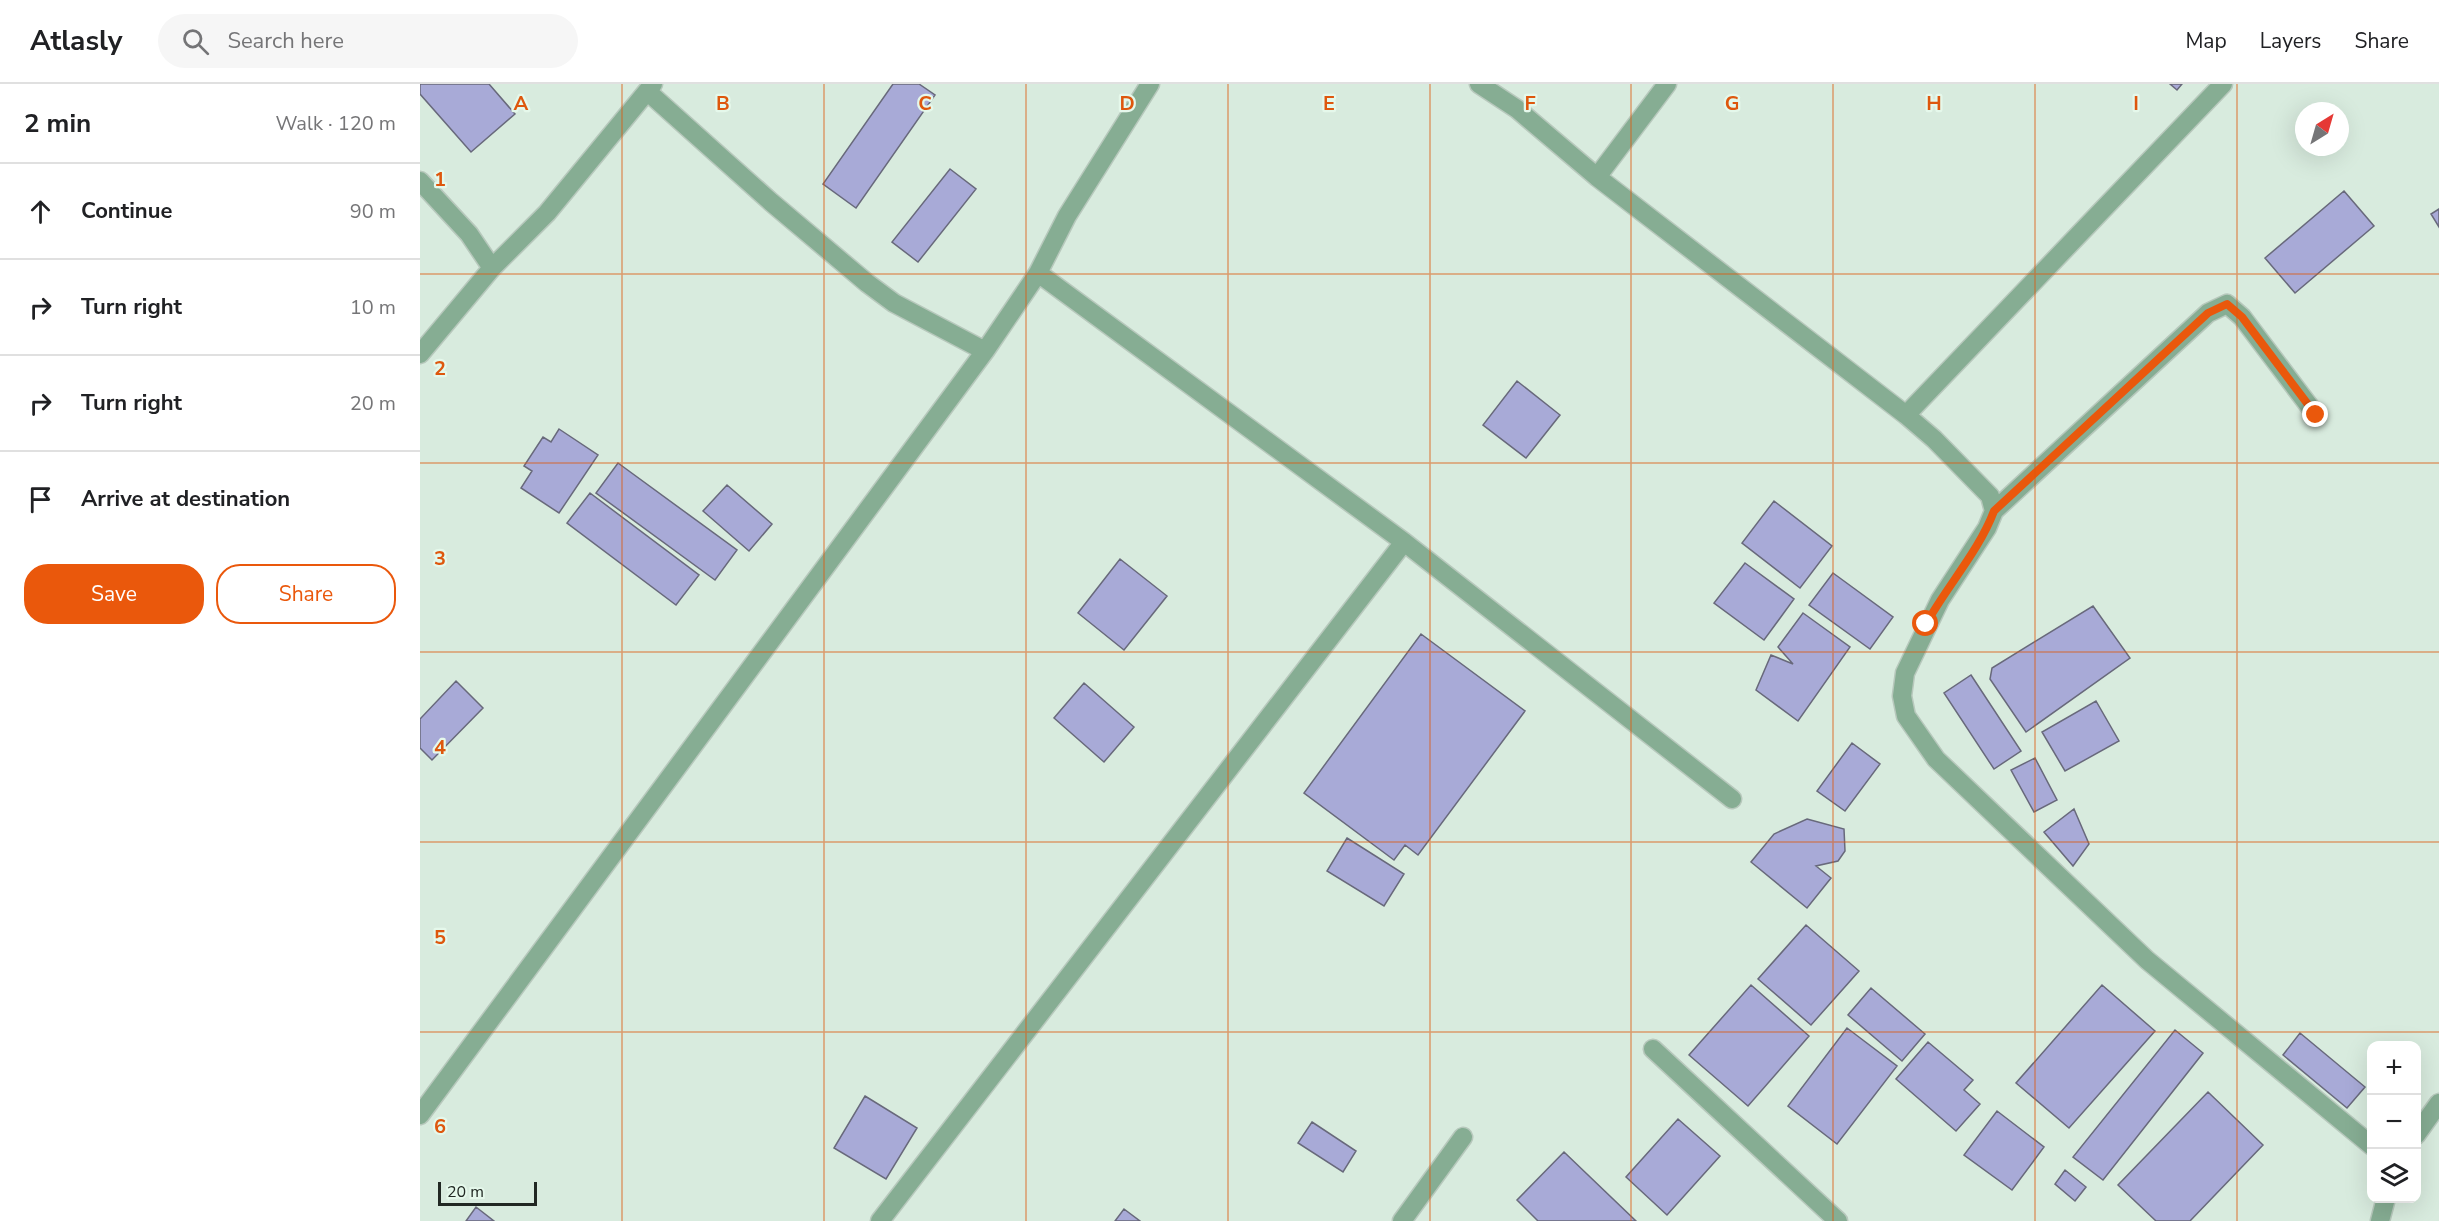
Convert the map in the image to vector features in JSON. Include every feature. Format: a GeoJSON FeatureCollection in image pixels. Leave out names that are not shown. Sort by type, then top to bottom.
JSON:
{"type":"FeatureCollection","features":[{"type":"Feature","properties":{"kind":"street"},"geometry":{"type":"LineString","coordinates":[[420,1115],[985,351],[1038,273],[1067,216],[1150,84]]}},
{"type":"Feature","properties":{"kind":"street"},"geometry":{"type":"LineString","coordinates":[[1479,84],[1517,109],[1597,177],[1906,415],[1934,439],[1990,496],[1994,511]]}},
{"type":"Feature","properties":{"kind":"street"},"geometry":{"type":"LineString","coordinates":[[1597,177],[1667,84]]}},
{"type":"Feature","properties":{"kind":"street"},"geometry":{"type":"LineString","coordinates":[[1906,415],[2223,84]]}},
{"type":"Feature","properties":{"kind":"street"},"geometry":{"type":"LineString","coordinates":[[420,354],[492,268],[547,213],[650,88],[771,202],[867,283],[894,303],[985,351]]}},
{"type":"Feature","properties":{"kind":"street"},"geometry":{"type":"LineString","coordinates":[[420,181],[469,234],[492,268]]}},
{"type":"Feature","properties":{"kind":"street"},"geometry":{"type":"LineString","coordinates":[[1038,273],[1404,542],[1732,799]]}},
{"type":"Feature","properties":{"kind":"street"},"geometry":{"type":"LineString","coordinates":[[2316,415],[2242,317],[2227,304],[2208,313],[1994,511],[1988,528],[1940,600],[1905,673],[1902,696],[1906,716],[1936,759],[2147,960],[2367,1142]]}},
{"type":"Feature","properties":{"kind":"street"},"geometry":{"type":"LineString","coordinates":[[880,1221],[1404,542]]}},
{"type":"Feature","properties":{"kind":"street"},"geometry":{"type":"LineString","coordinates":[[1653,1049],[1838,1221]]}},
{"type":"Feature","properties":{"kind":"street"},"geometry":{"type":"LineString","coordinates":[[2421,1129],[2439,1103]]}},
{"type":"Feature","properties":{"kind":"street"},"geometry":{"type":"LineString","coordinates":[[1402,1221],[1463,1137]]}},
{"type":"Feature","properties":{"kind":"street"},"geometry":{"type":"LineString","coordinates":[[2380,1221],[2385,1203]]}},
{"type":"Feature","properties":{"kind":"building"},"geometry":{"type":"Polygon","coordinates":[[[420,84],[489,84],[515,114],[471,152],[420,94],[420,84]]]}},
{"type":"Feature","properties":{"kind":"building"},"geometry":{"type":"Polygon","coordinates":[[[893,84],[919,84],[935,95],[856,208],[823,184],[893,84]]]}},
{"type":"Feature","properties":{"kind":"building"},"geometry":{"type":"Polygon","coordinates":[[[2170,84],[2182,84],[2177,90],[2170,84]]]}},
{"type":"Feature","properties":{"kind":"building"},"geometry":{"type":"Polygon","coordinates":[[[950,169],[976,189],[918,262],[892,242],[950,169]]]}},
{"type":"Feature","properties":{"kind":"building"},"geometry":{"type":"Polygon","coordinates":[[[2344,191],[2374,226],[2295,293],[2265,258],[2344,191]]]}},
{"type":"Feature","properties":{"kind":"building"},"geometry":{"type":"Polygon","coordinates":[[[2439,209],[2439,227],[2431,214],[2439,209]]]}},
{"type":"Feature","properties":{"kind":"building"},"geometry":{"type":"Polygon","coordinates":[[[1517,381],[1560,415],[1526,458],[1483,425],[1517,381]]]}},
{"type":"Feature","properties":{"kind":"building"},"geometry":{"type":"Polygon","coordinates":[[[559,429],[598,455],[559,513],[521,488],[532,471],[524,466],[543,437],[551,442],[559,429]]]}},
{"type":"Feature","properties":{"kind":"building"},"geometry":{"type":"Polygon","coordinates":[[[618,463],[737,550],[715,580],[596,493],[618,463]]]}},
{"type":"Feature","properties":{"kind":"building"},"geometry":{"type":"Polygon","coordinates":[[[727,485],[772,524],[749,551],[703,511],[727,485]]]}},
{"type":"Feature","properties":{"kind":"building"},"geometry":{"type":"Polygon","coordinates":[[[590,493],[699,575],[676,605],[567,523],[590,493]]]}},
{"type":"Feature","properties":{"kind":"building"},"geometry":{"type":"Polygon","coordinates":[[[1774,501],[1832,546],[1800,588],[1742,543],[1774,501]]]}},
{"type":"Feature","properties":{"kind":"building"},"geometry":{"type":"Polygon","coordinates":[[[1120,559],[1167,596],[1124,650],[1078,613],[1120,559]]]}},
{"type":"Feature","properties":{"kind":"building"},"geometry":{"type":"Polygon","coordinates":[[[1745,563],[1794,599],[1764,640],[1714,603],[1745,563]]]}},
{"type":"Feature","properties":{"kind":"building"},"geometry":{"type":"Polygon","coordinates":[[[1833,573],[1893,617],[1870,649],[1809,605],[1833,573]]]}},
{"type":"Feature","properties":{"kind":"building"},"geometry":{"type":"Polygon","coordinates":[[[2093,606],[2130,658],[2026,732],[1990,679],[1992,668],[2093,606]]]}},
{"type":"Feature","properties":{"kind":"building"},"geometry":{"type":"Polygon","coordinates":[[[1803,613],[1850,647],[1798,721],[1756,690],[1771,655],[1793,664],[1778,647],[1803,613]]]}},
{"type":"Feature","properties":{"kind":"building"},"geometry":{"type":"Polygon","coordinates":[[[1421,634],[1525,711],[1418,855],[1405,845],[1394,860],[1304,793],[1421,634]]]}},
{"type":"Feature","properties":{"kind":"building"},"geometry":{"type":"Polygon","coordinates":[[[1971,675],[2021,751],[1994,769],[1944,693],[1971,675]]]}},
{"type":"Feature","properties":{"kind":"building"},"geometry":{"type":"Polygon","coordinates":[[[456,681],[483,708],[432,760],[420,748],[420,719],[456,681]]]}},
{"type":"Feature","properties":{"kind":"building"},"geometry":{"type":"Polygon","coordinates":[[[1084,683],[1134,727],[1104,762],[1054,718],[1084,683]]]}},
{"type":"Feature","properties":{"kind":"building"},"geometry":{"type":"Polygon","coordinates":[[[2096,701],[2119,741],[2065,771],[2042,732],[2096,701]]]}},
{"type":"Feature","properties":{"kind":"building"},"geometry":{"type":"Polygon","coordinates":[[[1852,743],[1880,764],[1845,811],[1817,791],[1852,743]]]}},
{"type":"Feature","properties":{"kind":"building"},"geometry":{"type":"Polygon","coordinates":[[[2035,758],[2057,800],[2034,812],[2011,770],[2035,758]]]}},
{"type":"Feature","properties":{"kind":"building"},"geometry":{"type":"Polygon","coordinates":[[[2074,809],[2089,844],[2073,866],[2044,832],[2074,809]]]}},
{"type":"Feature","properties":{"kind":"building"},"geometry":{"type":"Polygon","coordinates":[[[1807,819],[1844,829],[1845,851],[1838,861],[1816,866],[1831,878],[1807,908],[1751,862],[1774,834],[1807,819]]]}},
{"type":"Feature","properties":{"kind":"building"},"geometry":{"type":"Polygon","coordinates":[[[1347,838],[1404,874],[1384,906],[1327,871],[1347,838]]]}},
{"type":"Feature","properties":{"kind":"building"},"geometry":{"type":"Polygon","coordinates":[[[1806,925],[1859,971],[1811,1025],[1758,979],[1806,925]]]}},
{"type":"Feature","properties":{"kind":"building"},"geometry":{"type":"Polygon","coordinates":[[[1751,985],[1809,1036],[1748,1106],[1689,1055],[1751,985]]]}},
{"type":"Feature","properties":{"kind":"building"},"geometry":{"type":"Polygon","coordinates":[[[2102,985],[2155,1031],[2069,1128],[2016,1083],[2102,985]]]}},
{"type":"Feature","properties":{"kind":"building"},"geometry":{"type":"Polygon","coordinates":[[[1871,988],[1925,1034],[1902,1061],[1848,1015],[1871,988]]]}},
{"type":"Feature","properties":{"kind":"building"},"geometry":{"type":"Polygon","coordinates":[[[1847,1028],[1897,1066],[1837,1144],[1788,1106],[1847,1028]]]}},
{"type":"Feature","properties":{"kind":"building"},"geometry":{"type":"Polygon","coordinates":[[[2175,1030],[2203,1053],[2103,1180],[2073,1157],[2175,1030]]]}},
{"type":"Feature","properties":{"kind":"building"},"geometry":{"type":"Polygon","coordinates":[[[2300,1033],[2365,1087],[2347,1108],[2283,1055],[2300,1033]]]}},
{"type":"Feature","properties":{"kind":"building"},"geometry":{"type":"Polygon","coordinates":[[[1928,1042],[1973,1080],[1964,1090],[1980,1104],[1956,1131],[1896,1079],[1928,1042]]]}},
{"type":"Feature","properties":{"kind":"building"},"geometry":{"type":"Polygon","coordinates":[[[2208,1092],[2263,1145],[2190,1221],[2156,1221],[2118,1185],[2208,1092]]]}},
{"type":"Feature","properties":{"kind":"building"},"geometry":{"type":"Polygon","coordinates":[[[865,1096],[917,1128],[886,1179],[834,1148],[865,1096]]]}},
{"type":"Feature","properties":{"kind":"building"},"geometry":{"type":"Polygon","coordinates":[[[1997,1111],[2044,1147],[2012,1190],[1964,1155],[1997,1111]]]}},
{"type":"Feature","properties":{"kind":"building"},"geometry":{"type":"Polygon","coordinates":[[[1678,1119],[1720,1156],[1667,1215],[1626,1177],[1678,1119]]]}},
{"type":"Feature","properties":{"kind":"building"},"geometry":{"type":"Polygon","coordinates":[[[1312,1122],[1356,1151],[1343,1172],[1298,1143],[1312,1122]]]}},
{"type":"Feature","properties":{"kind":"building"},"geometry":{"type":"Polygon","coordinates":[[[1564,1152],[1636,1221],[1538,1221],[1517,1200],[1564,1152]]]}},
{"type":"Feature","properties":{"kind":"building"},"geometry":{"type":"Polygon","coordinates":[[[2065,1170],[2086,1187],[2075,1201],[2055,1184],[2065,1170]]]}},
{"type":"Feature","properties":{"kind":"building"},"geometry":{"type":"Polygon","coordinates":[[[476,1207],[494,1221],[466,1221],[476,1207]]]}},
{"type":"Feature","properties":{"kind":"building"},"geometry":{"type":"Polygon","coordinates":[[[1124,1209],[1140,1221],[1115,1221],[1124,1209]]]}},
{"type":"Feature","properties":{"kind":"route"},"geometry":{"type":"LineString","coordinates":[[1926,624],[1988,528],[1994,511],[2208,313],[2227,304],[2242,317],[2316,415]]}}]}
